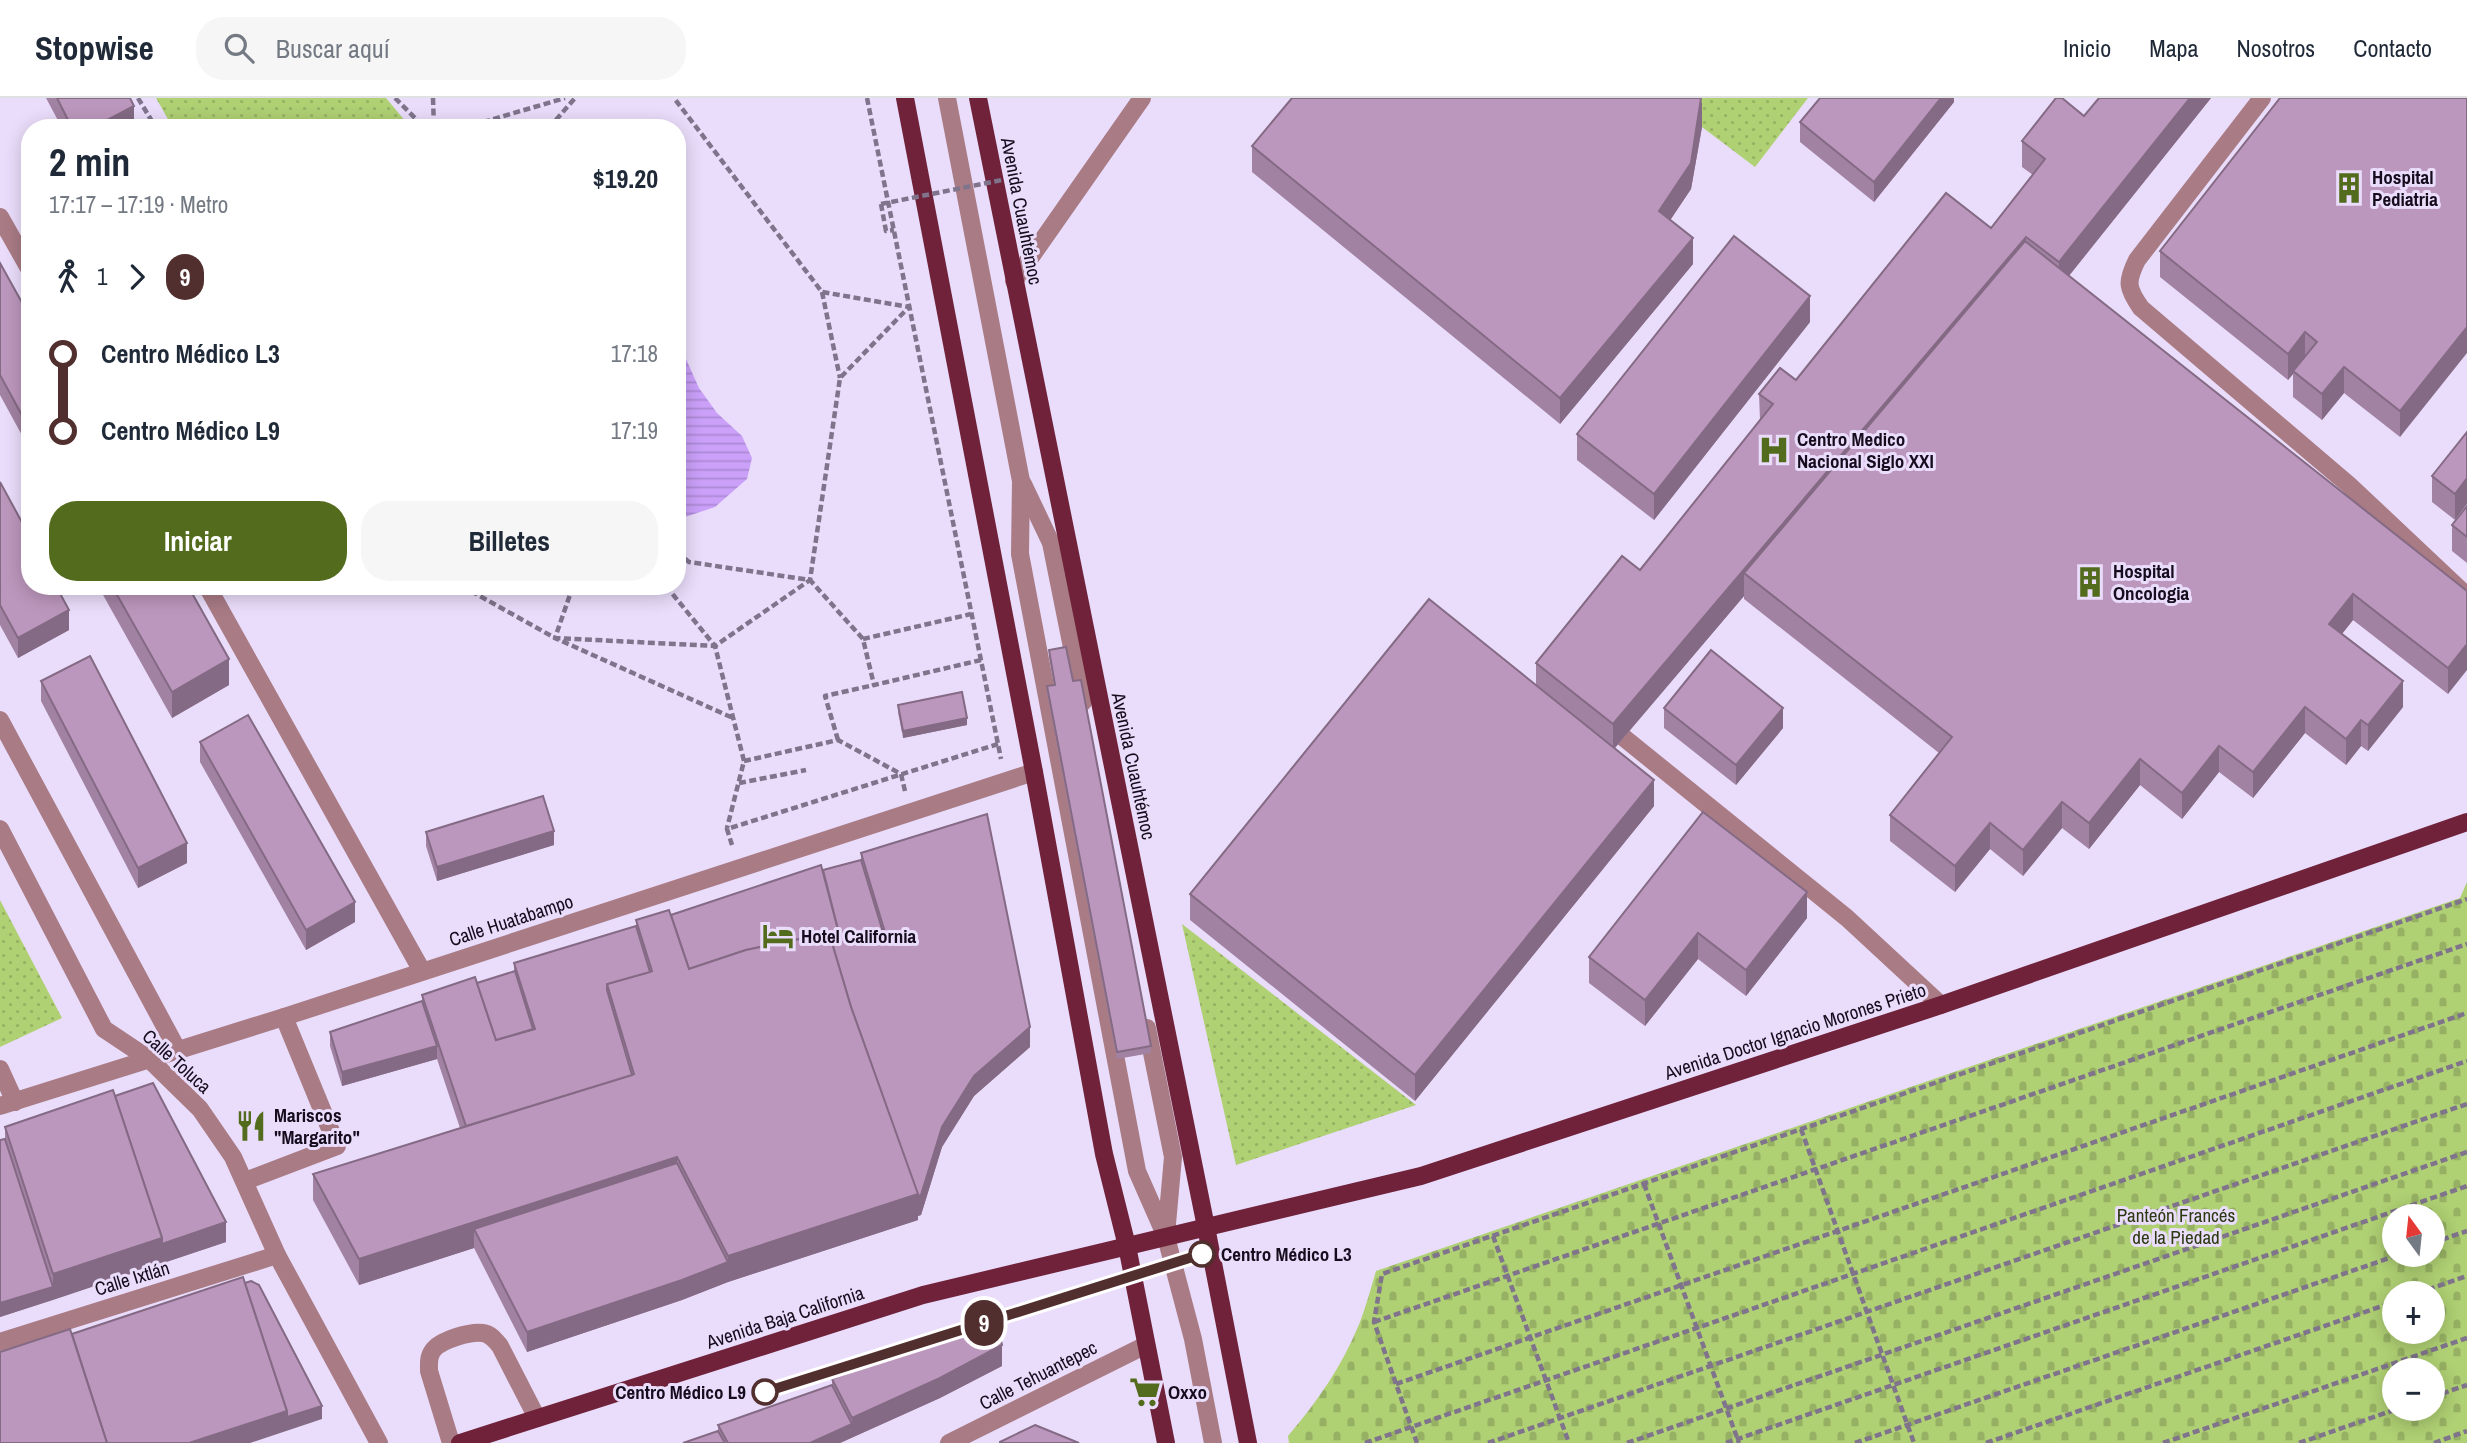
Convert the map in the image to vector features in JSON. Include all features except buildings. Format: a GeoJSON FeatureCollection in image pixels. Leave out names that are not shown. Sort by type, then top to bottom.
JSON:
{"type":"FeatureCollection","features":[{"type":"Feature","properties":{"kind":"main road"},"geometry":{"type":"LineString","coordinates":[[905,98],[1104,1154],[1127,1246],[1166,1443]]}},
{"type":"Feature","properties":{"kind":"main road","name":"Avenida Cuauhtémoc"},"geometry":{"type":"LineString","coordinates":[[978,98],[1248,1443]]}},
{"type":"Feature","properties":{"kind":"main road","name":"Avenida Doctor Ignacio Morones Prieto"},"geometry":{"type":"LineString","coordinates":[[1127,1246],[1421,1176],[1941,1004],[2467,822]]}},
{"type":"Feature","properties":{"kind":"main road","name":"Avenida Baja California"},"geometry":{"type":"LineString","coordinates":[[460,1443],[923,1295],[1127,1246]]}},
{"type":"Feature","properties":{"kind":"street"},"geometry":{"type":"LineString","coordinates":[[947,98],[1021,481],[1020,554],[1133,1151],[1137,1171],[1166,1237],[1193,1339],[1213,1443]]}},
{"type":"Feature","properties":{"kind":"street"},"geometry":{"type":"LineString","coordinates":[[1014,281],[1142,98]]}},
{"type":"Feature","properties":{"kind":"street"},"geometry":{"type":"LineString","coordinates":[[2262,98],[2137,260],[2129,276],[2130,292],[2141,307],[2349,485],[2467,596]]}},
{"type":"Feature","properties":{"kind":"street"},"geometry":{"type":"LineString","coordinates":[[0,217],[21,254]]}},
{"type":"Feature","properties":{"kind":"street"},"geometry":{"type":"LineString","coordinates":[[1021,481],[1051,543],[1105,816]]}},
{"type":"Feature","properties":{"kind":"street"},"geometry":{"type":"LineString","coordinates":[[212,595],[422,971]]}},
{"type":"Feature","properties":{"kind":"street","name":"Calle Toluca"},"geometry":{"type":"LineString","coordinates":[[0,720],[177,1049]]}},
{"type":"Feature","properties":{"kind":"street"},"geometry":{"type":"LineString","coordinates":[[1623,737],[1847,918],[1941,1004]]}},
{"type":"Feature","properties":{"kind":"street","name":"Calle Huatabampo"},"geometry":{"type":"LineString","coordinates":[[7,1104],[284,1017],[1034,772]]}},
{"type":"Feature","properties":{"kind":"street","name":"Calle Toluca"},"geometry":{"type":"LineString","coordinates":[[0,829],[104,1029],[149,1059],[200,1108],[233,1157],[278,1255],[379,1443]]}},
{"type":"Feature","properties":{"kind":"street"},"geometry":{"type":"LineString","coordinates":[[1143,1007],[1172,1157],[1166,1237]]}},
{"type":"Feature","properties":{"kind":"street"},"geometry":{"type":"LineString","coordinates":[[245,1181],[337,1146],[284,1017]]}},
{"type":"Feature","properties":{"kind":"street"},"geometry":{"type":"LineString","coordinates":[[0,1069],[7,1104]]}},
{"type":"Feature","properties":{"kind":"street","name":"Calle Ixtlán"},"geometry":{"type":"LineString","coordinates":[[0,1342],[278,1255]]}},
{"type":"Feature","properties":{"kind":"street"},"geometry":{"type":"LineString","coordinates":[[452,1443],[429,1371],[429,1359],[435,1349],[445,1342],[472,1334],[483,1333],[493,1337],[500,1346],[537,1418]]}},
{"type":"Feature","properties":{"kind":"street","name":"Calle Tehuantepec"},"geometry":{"type":"LineString","coordinates":[[948,1443],[1146,1345]]}},
{"type":"Feature","properties":{"kind":"path"},"geometry":{"type":"LineString","coordinates":[[138,98],[151,119]]}},
{"type":"Feature","properties":{"kind":"path"},"geometry":{"type":"LineString","coordinates":[[395,98],[416,119]]}},
{"type":"Feature","properties":{"kind":"path"},"geometry":{"type":"LineString","coordinates":[[433,98],[434,119]]}},
{"type":"Feature","properties":{"kind":"path"},"geometry":{"type":"LineString","coordinates":[[494,119],[565,98]]}},
{"type":"Feature","properties":{"kind":"path"},"geometry":{"type":"LineString","coordinates":[[557,119],[575,98]]}},
{"type":"Feature","properties":{"kind":"path"},"geometry":{"type":"LineString","coordinates":[[555,638],[715,646],[810,580],[840,378],[822,292],[674,98]]}},
{"type":"Feature","properties":{"kind":"path"},"geometry":{"type":"LineString","coordinates":[[867,98],[1005,780]]}},
{"type":"Feature","properties":{"kind":"path"},"geometry":{"type":"LineString","coordinates":[[894,230],[886,231],[881,204],[1002,180]]}},
{"type":"Feature","properties":{"kind":"path"},"geometry":{"type":"LineString","coordinates":[[822,292],[909,307]]}},
{"type":"Feature","properties":{"kind":"path"},"geometry":{"type":"LineString","coordinates":[[840,378],[909,307]]}},
{"type":"Feature","properties":{"kind":"path"},"geometry":{"type":"LineString","coordinates":[[686,560],[810,580],[863,639],[874,685]]}},
{"type":"Feature","properties":{"kind":"path"},"geometry":{"type":"LineString","coordinates":[[478,595],[555,638],[733,718]]}},
{"type":"Feature","properties":{"kind":"path"},"geometry":{"type":"LineString","coordinates":[[555,638],[570,595]]}},
{"type":"Feature","properties":{"kind":"path"},"geometry":{"type":"LineString","coordinates":[[673,595],[715,646],[744,761],[727,829],[738,867]]}},
{"type":"Feature","properties":{"kind":"path"},"geometry":{"type":"LineString","coordinates":[[863,639],[972,614]]}},
{"type":"Feature","properties":{"kind":"path"},"geometry":{"type":"LineString","coordinates":[[838,740],[825,696],[981,660]]}},
{"type":"Feature","properties":{"kind":"path"},"geometry":{"type":"LineString","coordinates":[[744,761],[838,740],[901,774],[909,811]]}},
{"type":"Feature","properties":{"kind":"path"},"geometry":{"type":"LineString","coordinates":[[727,829],[998,744]]}},
{"type":"Feature","properties":{"kind":"path"},"geometry":{"type":"LineString","coordinates":[[738,783],[806,770]]}},
{"type":"Feature","properties":{"kind":"path"},"geometry":{"type":"LineString","coordinates":[[1417,1443],[1374,1322],[1382,1274],[2467,899]]}},
{"type":"Feature","properties":{"kind":"path"},"geometry":{"type":"LineString","coordinates":[[1374,1322],[2467,944]]}},
{"type":"Feature","properties":{"kind":"path"},"geometry":{"type":"LineString","coordinates":[[1396,1384],[2467,1013]]}},
{"type":"Feature","properties":{"kind":"path"},"geometry":{"type":"LineString","coordinates":[[1366,1443],[2467,1061]]}},
{"type":"Feature","properties":{"kind":"path"},"geometry":{"type":"LineString","coordinates":[[1488,1443],[2467,1104]]}},
{"type":"Feature","properties":{"kind":"path"},"geometry":{"type":"LineString","coordinates":[[1801,1129],[1914,1443]]}},
{"type":"Feature","properties":{"kind":"path"},"geometry":{"type":"LineString","coordinates":[[1627,1443],[2467,1152]]}},
{"type":"Feature","properties":{"kind":"path"},"geometry":{"type":"LineString","coordinates":[[1644,1184],[1738,1441]]}},
{"type":"Feature","properties":{"kind":"path"},"geometry":{"type":"LineString","coordinates":[[1726,1443],[2467,1186]]}},
{"type":"Feature","properties":{"kind":"path"},"geometry":{"type":"LineString","coordinates":[[2445,1239],[2467,1231]]}},
{"type":"Feature","properties":{"kind":"path"},"geometry":{"type":"LineString","coordinates":[[1493,1236],[1569,1443]]}},
{"type":"Feature","properties":{"kind":"path"},"geometry":{"type":"LineString","coordinates":[[1855,1443],[2382,1261]]}},
{"type":"Feature","properties":{"kind":"path"},"geometry":{"type":"LineString","coordinates":[[2445,1284],[2467,1276]]}},
{"type":"Feature","properties":{"kind":"path"},"geometry":{"type":"LineString","coordinates":[[1986,1443],[2382,1306]]}},
{"type":"Feature","properties":{"kind":"path"},"geometry":{"type":"LineString","coordinates":[[2163,1443],[2467,1338]]}},
{"type":"Feature","properties":{"kind":"path"},"geometry":{"type":"LineString","coordinates":[[2445,1392],[2467,1385]]}},
{"type":"Feature","properties":{"kind":"path"},"geometry":{"type":"LineString","coordinates":[[2299,1443],[2382,1414]]}},
{"type":"Feature","properties":{"kind":"path"},"geometry":{"type":"LineString","coordinates":[[2434,1443],[2467,1431]]}},
{"type":"Feature","properties":{"kind":"green space"},"geometry":{"type":"Polygon","coordinates":[[[156,98],[386,98],[404,119],[168,119],[156,98]]]}},
{"type":"Feature","properties":{"kind":"green space"},"geometry":{"type":"Polygon","coordinates":[[[1697,98],[1808,98],[1755,167],[1702,127],[1697,98]]]}},
{"type":"Feature","properties":{"kind":"green space","name":"Panteón Francés de la Piedad"},"geometry":{"type":"Polygon","coordinates":[[[2467,882],[2467,1443],[1289,1443],[1288,1436],[1319,1396],[1346,1353],[1360,1322],[1376,1271],[2460,898],[2467,882]]]}},
{"type":"Feature","properties":{"kind":"green space"},"geometry":{"type":"Polygon","coordinates":[[[0,900],[62,1018],[0,1047],[0,900]]]}},
{"type":"Feature","properties":{"kind":"green space"},"geometry":{"type":"Polygon","coordinates":[[[1182,924],[1416,1105],[1236,1165],[1182,924]]]}},
{"type":"Feature","properties":{"kind":"shaded area"},"geometry":{"type":"Polygon","coordinates":[[[686,359],[699,388],[717,413],[742,436],[752,458],[747,479],[715,507],[686,517],[686,359]]]}},
{"type":"Feature","properties":{"kind":"metro line","name":"9"},"geometry":{"type":"LineString","coordinates":[[765,1392],[1202,1254]]}},
{"type":"Feature","properties":{"kind":"place","name":"Hospital Pediatria"},"geometry":{"type":"Point","coordinates":[2349,188]}},
{"type":"Feature","properties":{"kind":"place","name":"Centro Medico Nacional Siglo XXI"},"geometry":{"type":"Point","coordinates":[1774,450]}},
{"type":"Feature","properties":{"kind":"place","name":"Hospital Oncologia"},"geometry":{"type":"Point","coordinates":[2090,582]}},
{"type":"Feature","properties":{"kind":"place","name":"Hotel California"},"geometry":{"type":"Point","coordinates":[778,936]}},
{"type":"Feature","properties":{"kind":"place","name":"Mariscos \"Margarito\""},"geometry":{"type":"Point","coordinates":[251,1126]}},
{"type":"Feature","properties":{"kind":"place","name":"Centro Médico L3"},"geometry":{"type":"Point","coordinates":[1202,1254]}},
{"type":"Feature","properties":{"kind":"place","name":"Centro Médico L9"},"geometry":{"type":"Point","coordinates":[765,1392]}},
{"type":"Feature","properties":{"kind":"place","name":"Oxxo"},"geometry":{"type":"Point","coordinates":[1145,1392]}}]}
